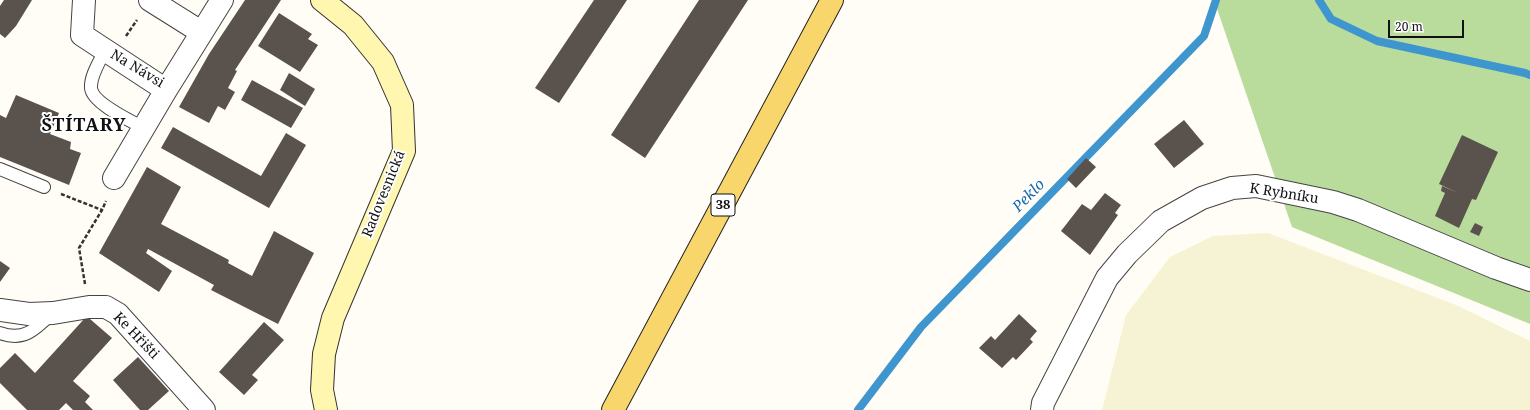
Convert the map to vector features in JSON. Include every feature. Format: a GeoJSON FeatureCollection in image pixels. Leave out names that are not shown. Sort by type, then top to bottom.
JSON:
{"type":"FeatureCollection","features":[{"type":"Feature","properties":{"kind":"main road","name":"38"},"geometry":{"type":"LineString","coordinates":[[613,410],[832,0]]}},
{"type":"Feature","properties":{"kind":"street","name":"Na Návsi"},"geometry":{"type":"LineString","coordinates":[[84,0],[82,35],[166,90],[222,0]]}},
{"type":"Feature","properties":{"kind":"street"},"geometry":{"type":"LineString","coordinates":[[150,0],[201,32]]}},
{"type":"Feature","properties":{"kind":"street","name":"Radovesnická"},"geometry":{"type":"LineString","coordinates":[[322,0],[353,25],[383,62],[402,105],[404,151],[333,318],[324,354],[322,390],[326,410]]}},
{"type":"Feature","properties":{"kind":"street"},"geometry":{"type":"LineString","coordinates":[[114,178],[166,90]]}},
{"type":"Feature","properties":{"kind":"street","name":"K Rybníku"},"geometry":{"type":"LineString","coordinates":[[1042,410],[1043,403],[1107,278],[1127,254],[1161,221],[1202,198],[1232,188],[1256,186],[1333,202],[1358,210],[1496,268],[1530,280]]}},
{"type":"Feature","properties":{"kind":"street","name":"Ke Hřišti"},"geometry":{"type":"LineString","coordinates":[[0,310],[29,314],[53,313],[89,306],[106,307],[118,314],[204,410]]}},
{"type":"Feature","properties":{"kind":"lane"},"geometry":{"type":"LineString","coordinates":[[109,53],[92,80],[91,89],[98,101],[144,128]]}},
{"type":"Feature","properties":{"kind":"lane"},"geometry":{"type":"LineString","coordinates":[[0,169],[44,187]]}},
{"type":"Feature","properties":{"kind":"lane"},"geometry":{"type":"LineString","coordinates":[[0,333],[9,336],[19,336],[34,331],[53,313]]}},
{"type":"Feature","properties":{"kind":"path"},"geometry":{"type":"LineString","coordinates":[[109,53],[150,0]]}},
{"type":"Feature","properties":{"kind":"path"},"geometry":{"type":"LineString","coordinates":[[44,187],[102,210],[79,248],[89,306]]}},
{"type":"Feature","properties":{"kind":"shaded area"},"geometry":{"type":"Polygon","coordinates":[[[1268,233],[1456,305],[1530,341],[1530,410],[1102,410],[1126,315],[1170,257],[1213,236],[1268,233]]]}},
{"type":"Feature","properties":{"kind":"green space"},"geometry":{"type":"Polygon","coordinates":[[[1214,0],[1530,0],[1530,324],[1292,227],[1214,0]]]}},
{"type":"Feature","properties":{"kind":"building"},"geometry":{"type":"Polygon","coordinates":[[[4,0],[32,0],[16,26],[5,38],[0,34],[0,6],[4,0]]]}},
{"type":"Feature","properties":{"kind":"building"},"geometry":{"type":"Polygon","coordinates":[[[245,0],[281,0],[235,70],[237,71],[228,88],[235,92],[225,110],[218,106],[209,123],[179,107],[209,54],[245,0]]]}},
{"type":"Feature","properties":{"kind":"building"},"geometry":{"type":"Polygon","coordinates":[[[594,0],[627,0],[559,103],[535,88],[594,0]]]}},
{"type":"Feature","properties":{"kind":"building"},"geometry":{"type":"Polygon","coordinates":[[[699,0],[748,0],[645,158],[611,135],[699,0]]]}},
{"type":"Feature","properties":{"kind":"building"},"geometry":{"type":"Polygon","coordinates":[[[279,13],[312,34],[308,39],[318,45],[300,72],[258,46],[279,13]]]}},
{"type":"Feature","properties":{"kind":"building"},"geometry":{"type":"Polygon","coordinates":[[[289,73],[315,89],[305,106],[280,90],[289,73]]]}},
{"type":"Feature","properties":{"kind":"building"},"geometry":{"type":"Polygon","coordinates":[[[252,80],[303,108],[291,128],[241,100],[252,80]]]}},
{"type":"Feature","properties":{"kind":"building"},"geometry":{"type":"Polygon","coordinates":[[[16,95],[59,113],[50,134],[71,142],[70,149],[81,153],[69,185],[0,157],[0,115],[6,118],[16,95]]]}},
{"type":"Feature","properties":{"kind":"building"},"geometry":{"type":"Polygon","coordinates":[[[1184,120],[1204,144],[1174,168],[1154,144],[1184,120]]]}},
{"type":"Feature","properties":{"kind":"building"},"geometry":{"type":"Polygon","coordinates":[[[173,127],[261,176],[286,133],[306,145],[269,208],[161,148],[173,127]]]}},
{"type":"Feature","properties":{"kind":"building"},"geometry":{"type":"Polygon","coordinates":[[[1462,135],[1498,152],[1476,200],[1472,199],[1459,228],[1435,216],[1445,193],[1441,191],[1442,186],[1458,193],[1439,184],[1462,135]]]}},
{"type":"Feature","properties":{"kind":"building"},"geometry":{"type":"Polygon","coordinates":[[[1086,158],[1096,167],[1076,188],[1067,179],[1086,158]]]}},
{"type":"Feature","properties":{"kind":"building"},"geometry":{"type":"Polygon","coordinates":[[[147,167],[181,187],[161,224],[229,260],[228,263],[252,276],[274,231],[314,253],[278,324],[211,290],[214,285],[148,249],[146,253],[172,271],[159,292],[99,253],[147,167]]]}},
{"type":"Feature","properties":{"kind":"building"},"geometry":{"type":"Polygon","coordinates":[[[1105,193],[1121,205],[1115,213],[1118,215],[1090,255],[1061,231],[1082,204],[1091,210],[1105,193]]]}},
{"type":"Feature","properties":{"kind":"building"},"geometry":{"type":"Polygon","coordinates":[[[1475,223],[1483,227],[1479,236],[1470,232],[1475,223]]]}},
{"type":"Feature","properties":{"kind":"building"},"geometry":{"type":"Polygon","coordinates":[[[0,261],[10,268],[0,282],[0,261]]]}},
{"type":"Feature","properties":{"kind":"building"},"geometry":{"type":"Polygon","coordinates":[[[1019,314],[1037,331],[1030,339],[1033,342],[1016,360],[1013,357],[1002,368],[979,348],[991,336],[995,340],[1019,314]]]}},
{"type":"Feature","properties":{"kind":"building"},"geometry":{"type":"Polygon","coordinates":[[[85,318],[90,319],[112,338],[73,381],[90,396],[85,402],[93,410],[73,410],[66,403],[59,410],[27,410],[0,383],[0,368],[15,353],[35,373],[85,318]]]}},
{"type":"Feature","properties":{"kind":"building"},"geometry":{"type":"Polygon","coordinates":[[[264,322],[284,340],[252,375],[258,380],[244,395],[219,372],[264,322]]]}},
{"type":"Feature","properties":{"kind":"building"},"geometry":{"type":"Polygon","coordinates":[[[138,357],[169,391],[148,410],[140,410],[113,380],[138,357]]]}},
{"type":"Feature","properties":{"kind":"waterway","name":"Peklo"},"geometry":{"type":"LineString","coordinates":[[858,410],[921,327],[1204,36],[1216,0]]}},
{"type":"Feature","properties":{"kind":"waterway","name":"Peklo"},"geometry":{"type":"LineString","coordinates":[[1319,0],[1331,19],[1377,41],[1530,75]]}},
{"type":"Feature","properties":{"kind":"district","name":"ŠTÍTARY"},"geometry":{"type":"Point","coordinates":[84,126]}}]}
